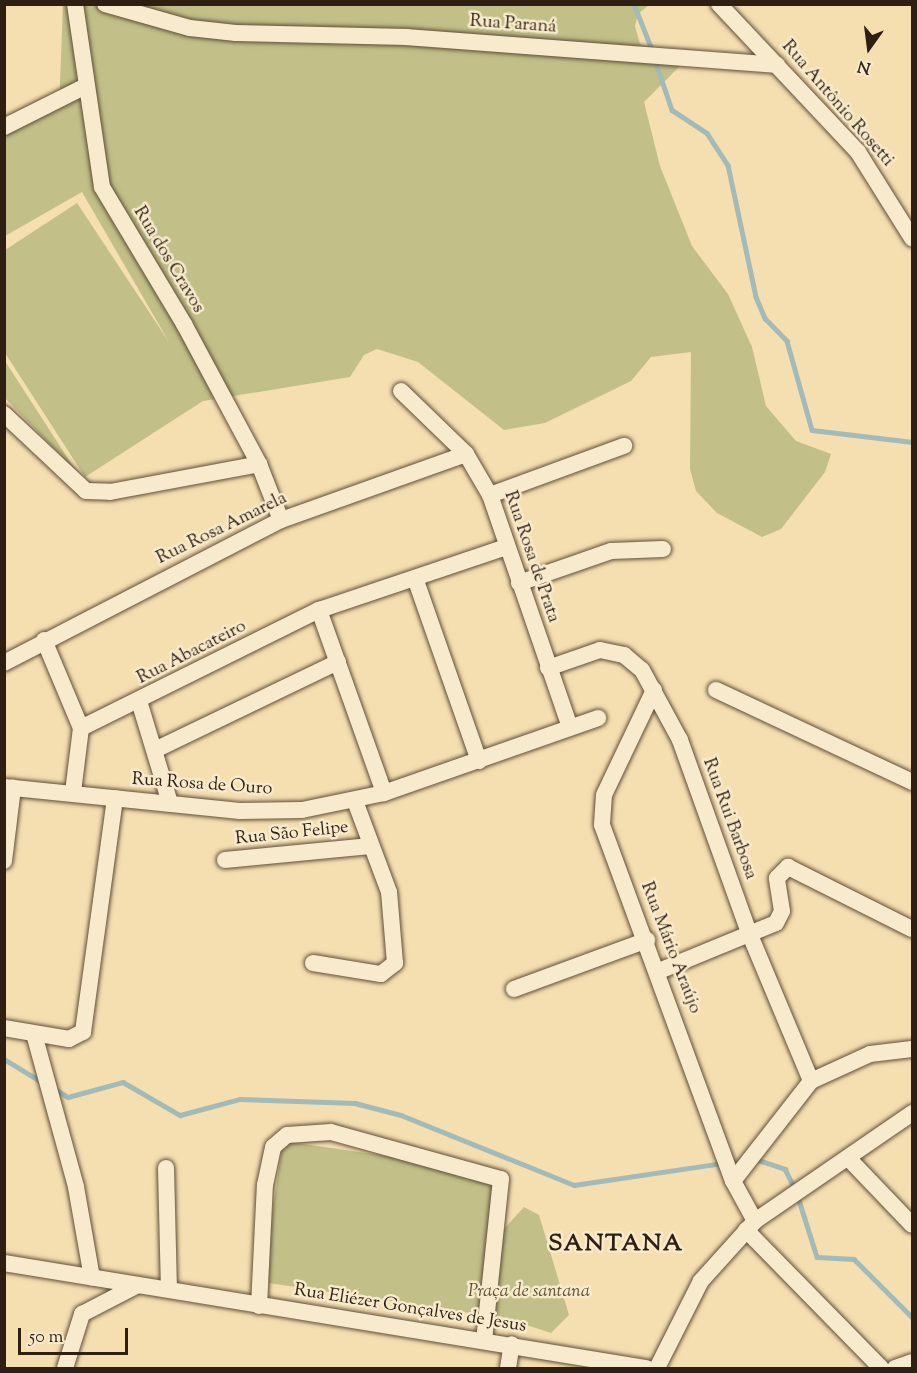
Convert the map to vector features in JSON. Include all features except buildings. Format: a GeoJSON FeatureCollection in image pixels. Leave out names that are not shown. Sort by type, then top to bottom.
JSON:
{"type":"FeatureCollection","features":[{"type":"Feature","properties":{"kind":"street","name":"Rua dos Cravos"},"geometry":{"type":"LineString","coordinates":[[75,4],[84,87],[102,187],[259,464],[281,520]]}},
{"type":"Feature","properties":{"kind":"street","name":"Rua Paraná"},"geometry":{"type":"LineString","coordinates":[[105,4],[190,28],[236,33],[407,37],[777,65]]}},
{"type":"Feature","properties":{"kind":"street","name":"Rua Antônio Rosetti"},"geometry":{"type":"LineString","coordinates":[[719,4],[858,152],[912,238]]}},
{"type":"Feature","properties":{"kind":"street"},"geometry":{"type":"LineString","coordinates":[[4,127],[84,87]]}},
{"type":"Feature","properties":{"kind":"street","name":"Rua Rosa de Prata"},"geometry":{"type":"LineString","coordinates":[[400,392],[466,454],[490,495],[506,547],[570,727]]}},
{"type":"Feature","properties":{"kind":"street"},"geometry":{"type":"LineString","coordinates":[[4,414],[86,491],[110,492],[259,464]]}},
{"type":"Feature","properties":{"kind":"street"},"geometry":{"type":"LineString","coordinates":[[490,495],[624,446]]}},
{"type":"Feature","properties":{"kind":"street","name":"Rua Rosa Amarela"},"geometry":{"type":"LineString","coordinates":[[4,663],[44,640],[281,520],[466,454]]}},
{"type":"Feature","properties":{"kind":"street","name":"Rua Abacateiro"},"geometry":{"type":"LineString","coordinates":[[81,728],[319,610],[506,547]]}},
{"type":"Feature","properties":{"kind":"street"},"geometry":{"type":"LineString","coordinates":[[519,583],[611,551],[663,549]]}},
{"type":"Feature","properties":{"kind":"street"},"geometry":{"type":"LineString","coordinates":[[415,578],[479,761]]}},
{"type":"Feature","properties":{"kind":"street"},"geometry":{"type":"LineString","coordinates":[[319,610],[384,793]]}},
{"type":"Feature","properties":{"kind":"street"},"geometry":{"type":"LineString","coordinates":[[44,640],[81,728],[73,792]]}},
{"type":"Feature","properties":{"kind":"street","name":"Rua Rui Barbosa"},"geometry":{"type":"LineString","coordinates":[[548,668],[611,650],[633,662],[654,690],[680,740],[750,935],[811,1081]]}},
{"type":"Feature","properties":{"kind":"street"},"geometry":{"type":"LineString","coordinates":[[157,749],[338,662]]}},
{"type":"Feature","properties":{"kind":"street","name":"Rua Mário Araújo"},"geometry":{"type":"LineString","coordinates":[[654,690],[620,756],[601,813],[750,1225],[881,1368]]}},
{"type":"Feature","properties":{"kind":"street"},"geometry":{"type":"LineString","coordinates":[[716,690],[912,782]]}},
{"type":"Feature","properties":{"kind":"street"},"geometry":{"type":"LineString","coordinates":[[139,701],[157,749],[170,803]]}},
{"type":"Feature","properties":{"kind":"street","name":"Rua Rosa de Ouro"},"geometry":{"type":"LineString","coordinates":[[9,787],[170,803],[292,810],[355,801],[384,793],[598,718]]}},
{"type":"Feature","properties":{"kind":"street"},"geometry":{"type":"LineString","coordinates":[[4,861],[9,787]]}},
{"type":"Feature","properties":{"kind":"street"},"geometry":{"type":"LineString","coordinates":[[4,1028],[34,1034],[80,1036],[114,798]]}},
{"type":"Feature","properties":{"kind":"street"},"geometry":{"type":"LineString","coordinates":[[355,801],[370,846]]}},
{"type":"Feature","properties":{"kind":"street","name":"Rua São Felipe"},"geometry":{"type":"LineString","coordinates":[[225,860],[370,846],[390,892],[396,951],[392,969],[359,972],[312,963]]}},
{"type":"Feature","properties":{"kind":"street"},"geometry":{"type":"LineString","coordinates":[[660,971],[750,935],[782,916],[777,881],[791,867],[912,928]]}},
{"type":"Feature","properties":{"kind":"street"},"geometry":{"type":"LineString","coordinates":[[514,989],[647,940]]}},
{"type":"Feature","properties":{"kind":"street"},"geometry":{"type":"LineString","coordinates":[[34,1034],[76,1187],[92,1278]]}},
{"type":"Feature","properties":{"kind":"street"},"geometry":{"type":"LineString","coordinates":[[734,1181],[811,1081],[870,1054],[912,1049]]}},
{"type":"Feature","properties":{"kind":"street"},"geometry":{"type":"LineString","coordinates":[[657,1368],[701,1281],[750,1225],[849,1159],[912,1113]]}},
{"type":"Feature","properties":{"kind":"street"},"geometry":{"type":"LineString","coordinates":[[260,1306],[265,1185],[273,1147],[287,1135],[331,1132],[501,1179],[484,1340]]}},
{"type":"Feature","properties":{"kind":"street"},"geometry":{"type":"LineString","coordinates":[[849,1159],[912,1225]]}},
{"type":"Feature","properties":{"kind":"street"},"geometry":{"type":"LineString","coordinates":[[166,1168],[169,1289]]}},
{"type":"Feature","properties":{"kind":"street","name":"Rua Eliézer Gonçalves de Jesus"},"geometry":{"type":"LineString","coordinates":[[4,1263],[260,1306],[512,1344],[645,1368]]}},
{"type":"Feature","properties":{"kind":"street"},"geometry":{"type":"LineString","coordinates":[[65,1368],[82,1314],[139,1285]]}},
{"type":"Feature","properties":{"kind":"street"},"geometry":{"type":"LineString","coordinates":[[508,1368],[512,1344]]}},
{"type":"Feature","properties":{"kind":"street"},"geometry":{"type":"LineString","coordinates":[[895,1368],[912,1362]]}},
{"type":"Feature","properties":{"kind":"green space"},"geometry":{"type":"Polygon","coordinates":[[[63,5],[649,5],[638,14],[635,26],[640,44],[685,61],[644,102],[660,166],[692,246],[728,294],[752,347],[766,406],[796,441],[831,454],[825,472],[781,529],[762,537],[717,513],[696,491],[690,469],[691,352],[651,357],[631,381],[545,423],[504,430],[418,362],[377,349],[364,355],[350,377],[203,401],[85,477],[5,353],[5,250],[77,203],[169,342],[82,192],[5,236],[4,134],[59,108],[63,5]]]}},
{"type":"Feature","properties":{"kind":"green space"},"geometry":{"type":"Polygon","coordinates":[[[5,361],[76,471],[5,398],[5,361]]]}},
{"type":"Feature","properties":{"kind":"green space"},"geometry":{"type":"Polygon","coordinates":[[[283,1141],[504,1173],[483,1315],[262,1282],[283,1141]]]}},
{"type":"Feature","properties":{"kind":"green space","name":"Praça de santana"},"geometry":{"type":"Polygon","coordinates":[[[524,1207],[539,1215],[569,1315],[551,1333],[493,1314],[504,1229],[524,1207]]]}},
{"type":"Feature","properties":{"kind":"waterway"},"geometry":{"type":"LineString","coordinates":[[634,4],[653,52]]}},
{"type":"Feature","properties":{"kind":"waterway"},"geometry":{"type":"LineString","coordinates":[[655,60],[672,110],[707,133],[728,165],[756,297],[765,318],[787,341],[812,430],[912,442]]}},
{"type":"Feature","properties":{"kind":"waterway"},"geometry":{"type":"LineString","coordinates":[[4,1059],[42,1082]]}},
{"type":"Feature","properties":{"kind":"waterway"},"geometry":{"type":"LineString","coordinates":[[55,1089],[68,1097],[123,1082],[180,1115],[240,1099],[355,1103],[401,1115],[574,1185],[723,1163]]}},
{"type":"Feature","properties":{"kind":"waterway"},"geometry":{"type":"LineString","coordinates":[[755,1159],[785,1169],[795,1189]]}},
{"type":"Feature","properties":{"kind":"waterway"},"geometry":{"type":"LineString","coordinates":[[798,1197],[817,1257],[854,1259],[912,1317]]}},
{"type":"Feature","properties":{"kind":"district","name":"SANTANA"},"geometry":{"type":"Point","coordinates":[616,1245]}}]}
